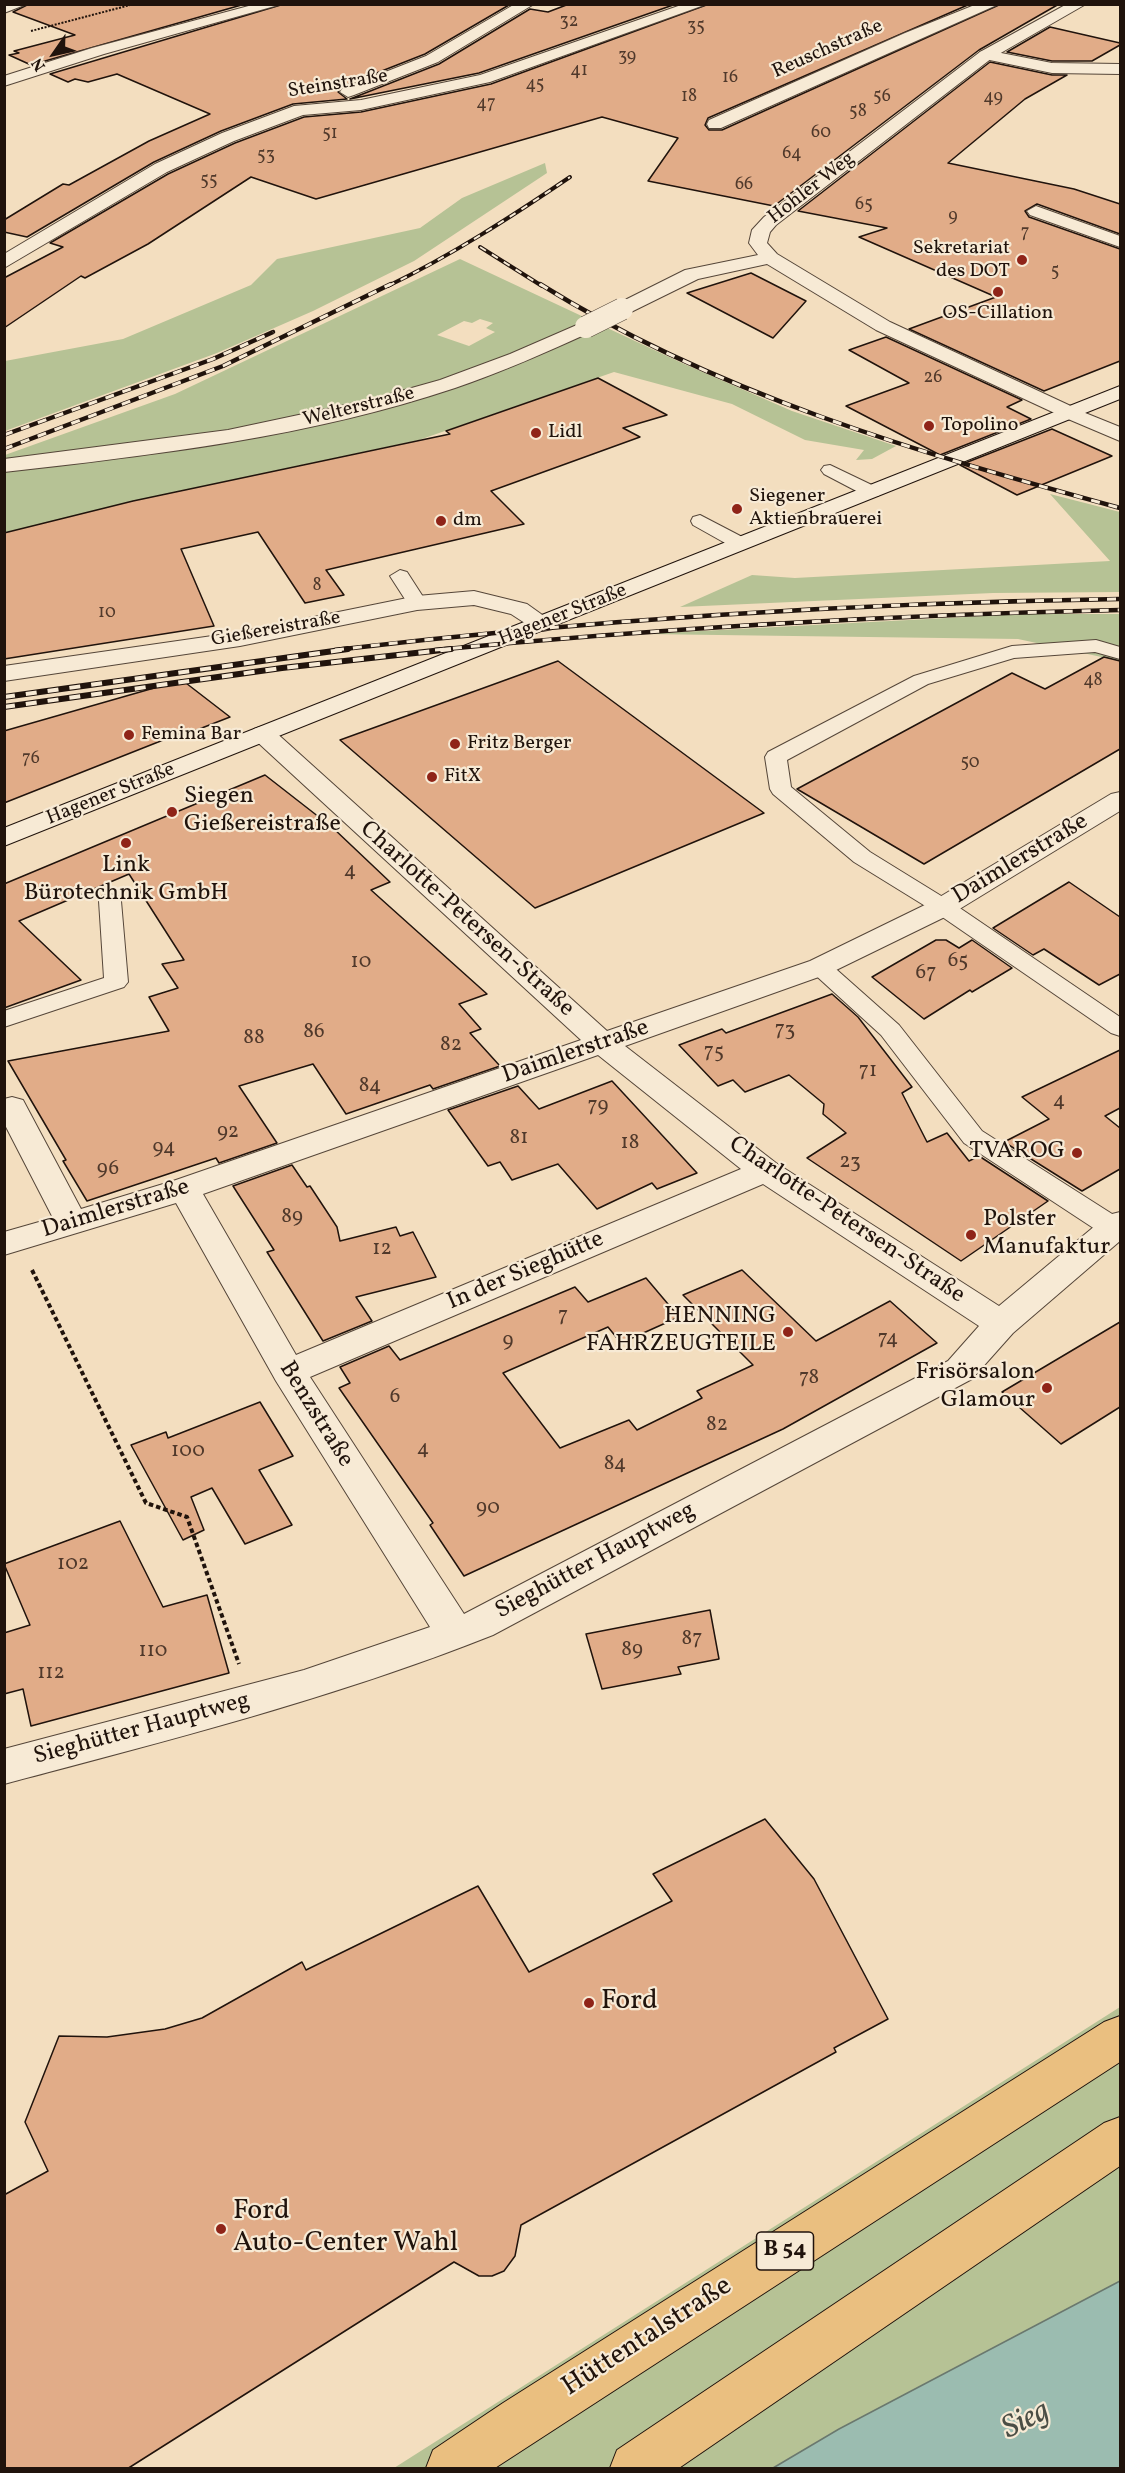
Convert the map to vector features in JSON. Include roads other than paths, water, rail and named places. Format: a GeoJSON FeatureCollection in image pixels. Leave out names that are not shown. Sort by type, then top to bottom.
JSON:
{"type":"FeatureCollection","features":[{"type":"Feature","properties":{"kind":"highway","name":"Hüttentalstraße"},"geometry":{"type":"LineString","coordinates":[[451,2469],[531,2414],[1120,2037]]}},
{"type":"Feature","properties":{"kind":"highway"},"geometry":{"type":"LineString","coordinates":[[635,2469],[1120,2139]]}},
{"type":"Feature","properties":{"kind":"street"},"geometry":{"type":"LineString","coordinates":[[4,9],[20,4]]}},
{"type":"Feature","properties":{"kind":"street"},"geometry":{"type":"LineString","coordinates":[[4,81],[98,51],[275,4]]}},
{"type":"Feature","properties":{"kind":"street"},"geometry":{"type":"LineString","coordinates":[[300,110],[432,59],[526,4]]}},
{"type":"Feature","properties":{"kind":"street","name":"Steinstraße"},"geometry":{"type":"LineString","coordinates":[[4,262],[160,168],[228,137],[300,110],[361,105],[446,89],[574,50],[700,4]]}},
{"type":"Feature","properties":{"kind":"street","name":"Reuschstraße"},"geometry":{"type":"LineString","coordinates":[[715,124],[910,36],[992,4]]}},
{"type":"Feature","properties":{"kind":"street","name":"Hohler Weg"},"geometry":{"type":"LineString","coordinates":[[1079,4],[986,55],[761,230],[764,251],[883,326],[1120,435]]}},
{"type":"Feature","properties":{"kind":"street"},"geometry":{"type":"LineString","coordinates":[[986,55],[1052,68],[1120,69]]}},
{"type":"Feature","properties":{"kind":"street"},"geometry":{"type":"LineString","coordinates":[[1036,211],[1120,242]]}},
{"type":"Feature","properties":{"kind":"street","name":"Welterstraße"},"geometry":{"type":"LineString","coordinates":[[4,466],[238,436],[394,401],[475,375],[586,327],[692,274],[764,251]]}},
{"type":"Feature","properties":{"kind":"street","name":"Hagener Straße"},"geometry":{"type":"LineString","coordinates":[[4,838],[1120,392]]}},
{"type":"Feature","properties":{"kind":"street","name":"Gießereistraße"},"geometry":{"type":"LineString","coordinates":[[4,674],[240,639],[417,603],[474,598],[519,609],[543,624]]}},
{"type":"Feature","properties":{"kind":"street","name":"Charlotte-Petersen-Straße"},"geometry":{"type":"LineString","coordinates":[[263,734],[603,1044],[765,1171],[1001,1324]]}},
{"type":"Feature","properties":{"kind":"street","name":"Daimlerstraße"},"geometry":{"type":"LineString","coordinates":[[11,1242],[184,1189],[820,967],[943,907],[1120,800]]}},
{"type":"Feature","properties":{"kind":"street"},"geometry":{"type":"LineString","coordinates":[[12,1107],[72,1223]]}},
{"type":"Feature","properties":{"kind":"street","name":"In der Sieghütte"},"geometry":{"type":"LineString","coordinates":[[288,1372],[765,1171]]}},
{"type":"Feature","properties":{"kind":"street","name":"Benzstraße"},"geometry":{"type":"LineString","coordinates":[[184,1189],[288,1372],[456,1634]]}},
{"type":"Feature","properties":{"kind":"street","name":"Sieghütter Hauptweg"},"geometry":{"type":"LineString","coordinates":[[4,1767],[252,1700],[424,1648],[479,1624],[960,1370],[1001,1324],[1117,1226]]}},
{"type":"Feature","properties":{"kind":"lane"},"geometry":{"type":"LineString","coordinates":[[830,470],[872,492]]}},
{"type":"Feature","properties":{"kind":"lane"},"geometry":{"type":"LineString","coordinates":[[700,521],[741,544]]}},
{"type":"Feature","properties":{"kind":"lane"},"geometry":{"type":"LineString","coordinates":[[400,576],[417,603]]}},
{"type":"Feature","properties":{"kind":"lane"},"geometry":{"type":"LineString","coordinates":[[1120,653],[1096,646],[1011,652],[921,680],[776,757],[781,789],[862,856],[943,907],[1120,1028]]}},
{"type":"Feature","properties":{"kind":"lane"},"geometry":{"type":"LineString","coordinates":[[4,1019],[116,982],[110,901]]}},
{"type":"Feature","properties":{"kind":"lane"},"geometry":{"type":"LineString","coordinates":[[820,967],[890,1030],[973,1137],[1117,1226]]}},
{"type":"Feature","properties":{"kind":"water","name":"Sieg"},"geometry":{"type":"Polygon","coordinates":[[[1120,2281],[1120,2468],[773,2468],[839,2429],[1120,2281]]]}},
{"type":"Feature","properties":{"kind":"railway"},"geometry":{"type":"LineString","coordinates":[[388,286],[481,235],[570,177]]}},
{"type":"Feature","properties":{"kind":"railway"},"geometry":{"type":"LineString","coordinates":[[480,247],[542,286]]}},
{"type":"Feature","properties":{"kind":"railway"},"geometry":{"type":"LineString","coordinates":[[4,449],[223,366],[391,284]]}},
{"type":"Feature","properties":{"kind":"railway"},"geometry":{"type":"LineString","coordinates":[[540,284],[607,323],[677,358],[749,389],[896,442],[971,466],[1120,508]]}},
{"type":"Feature","properties":{"kind":"railway"},"geometry":{"type":"LineString","coordinates":[[4,435],[213,359],[273,332]]}},
{"type":"Feature","properties":{"kind":"railway"},"geometry":{"type":"LineString","coordinates":[[335,650],[433,639],[727,614],[923,604],[1120,599]]}},
{"type":"Feature","properties":{"kind":"railway"},"geometry":{"type":"LineString","coordinates":[[435,650],[606,635],[777,624],[948,615],[1120,610]]}},
{"type":"Feature","properties":{"kind":"railway"},"geometry":{"type":"LineString","coordinates":[[4,697],[348,649]]}},
{"type":"Feature","properties":{"kind":"railway"},"geometry":{"type":"LineString","coordinates":[[4,707],[282,668],[451,649]]}},
{"type":"Feature","properties":{"kind":"place","name":"Sekretariat des DOT"},"geometry":{"type":"Point","coordinates":[1022,260]}},
{"type":"Feature","properties":{"kind":"place","name":"OS-Cillation"},"geometry":{"type":"Point","coordinates":[998,292]}},
{"type":"Feature","properties":{"kind":"place","name":"Topolino"},"geometry":{"type":"Point","coordinates":[929,426]}},
{"type":"Feature","properties":{"kind":"place","name":"Lidl"},"geometry":{"type":"Point","coordinates":[536,433]}},
{"type":"Feature","properties":{"kind":"place","name":"Siegener Aktienbrauerei"},"geometry":{"type":"Point","coordinates":[737,509]}},
{"type":"Feature","properties":{"kind":"place","name":"dm"},"geometry":{"type":"Point","coordinates":[441,521]}},
{"type":"Feature","properties":{"kind":"place","name":"Femina Bar"},"geometry":{"type":"Point","coordinates":[129,735]}},
{"type":"Feature","properties":{"kind":"place","name":"Fritz Berger"},"geometry":{"type":"Point","coordinates":[455,744]}},
{"type":"Feature","properties":{"kind":"place","name":"FitX"},"geometry":{"type":"Point","coordinates":[432,777]}},
{"type":"Feature","properties":{"kind":"place","name":"Siegen Gießereistraße"},"geometry":{"type":"Point","coordinates":[172,812]}},
{"type":"Feature","properties":{"kind":"place","name":"Link Bürotechnik GmbH"},"geometry":{"type":"Point","coordinates":[126,843]}},
{"type":"Feature","properties":{"kind":"place","name":"TVAROG"},"geometry":{"type":"Point","coordinates":[1077,1153]}},
{"type":"Feature","properties":{"kind":"place","name":"Polster Manufaktur"},"geometry":{"type":"Point","coordinates":[971,1235]}},
{"type":"Feature","properties":{"kind":"place","name":"HENNING FAHRZEUGTEILE"},"geometry":{"type":"Point","coordinates":[788,1332]}},
{"type":"Feature","properties":{"kind":"place","name":"Frisörsalon Glamour"},"geometry":{"type":"Point","coordinates":[1047,1388]}},
{"type":"Feature","properties":{"kind":"place","name":"Ford"},"geometry":{"type":"Point","coordinates":[589,2003]}},
{"type":"Feature","properties":{"kind":"place","name":"Ford Auto-Center Wahl"},"geometry":{"type":"Point","coordinates":[221,2229]}}]}
